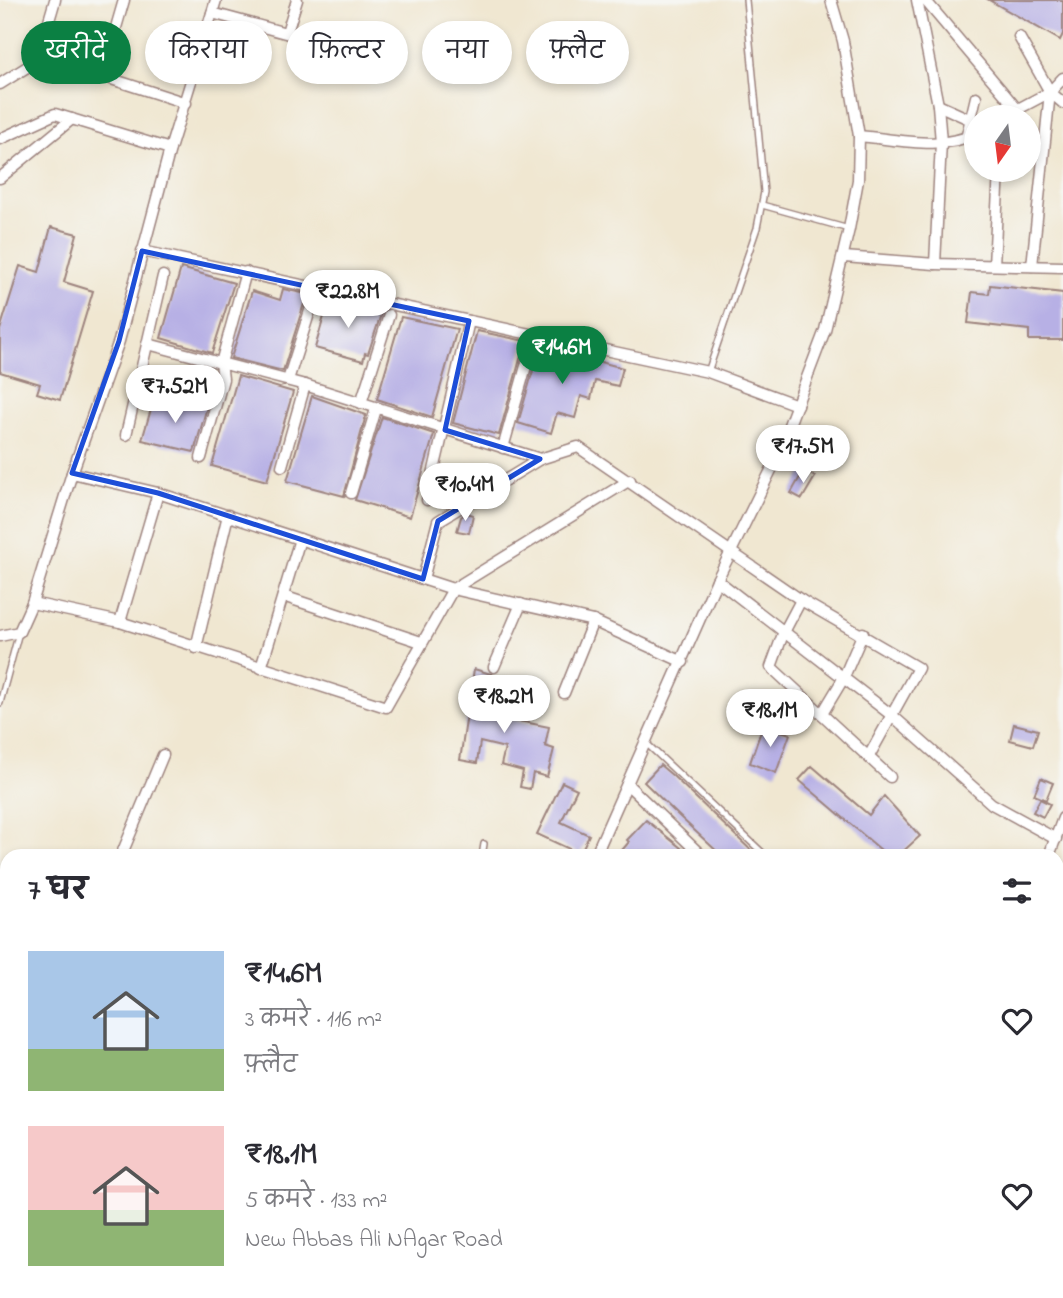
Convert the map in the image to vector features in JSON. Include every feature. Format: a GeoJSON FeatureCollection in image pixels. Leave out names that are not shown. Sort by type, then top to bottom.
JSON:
{"type":"FeatureCollection","features":[{"type":"Feature","properties":{"kind":"street"},"geometry":{"type":"LineString","coordinates":[[49,21],[55,0]]}},
{"type":"Feature","properties":{"kind":"street"},"geometry":{"type":"LineString","coordinates":[[118,21],[124,0]]}},
{"type":"Feature","properties":{"kind":"street"},"geometry":{"type":"LineString","coordinates":[[3,636],[19,632],[32,603],[72,473],[119,341],[170,149],[216,0]]}},
{"type":"Feature","properties":{"kind":"street"},"geometry":{"type":"LineString","coordinates":[[290,21],[297,0]]}},
{"type":"Feature","properties":{"kind":"street"},"geometry":{"type":"LineString","coordinates":[[598,849],[717,580],[775,462],[825,330],[844,257],[858,180],[859,136],[843,41],[831,0]]}},
{"type":"Feature","properties":{"kind":"street"},"geometry":{"type":"LineString","coordinates":[[917,0],[938,105],[941,142],[935,264]]}},
{"type":"Feature","properties":{"kind":"street"},"geometry":{"type":"LineString","coordinates":[[925,0],[1014,105]]}},
{"type":"Feature","properties":{"kind":"street"},"geometry":{"type":"LineString","coordinates":[[212,13],[286,32]]}},
{"type":"Feature","properties":{"kind":"street"},"geometry":{"type":"LineString","coordinates":[[1019,37],[1050,92],[1063,103]]}},
{"type":"Feature","properties":{"kind":"street"},"geometry":{"type":"LineString","coordinates":[[0,83],[21,69]]}},
{"type":"Feature","properties":{"kind":"street"},"geometry":{"type":"LineString","coordinates":[[1025,105],[1050,92],[1063,78]]}},
{"type":"Feature","properties":{"kind":"street"},"geometry":{"type":"LineString","coordinates":[[127,84],[186,103]]}},
{"type":"Feature","properties":{"kind":"street"},"geometry":{"type":"LineString","coordinates":[[1032,266],[1050,92]]}},
{"type":"Feature","properties":{"kind":"street"},"geometry":{"type":"LineString","coordinates":[[974,105],[976,97]]}},
{"type":"Feature","properties":{"kind":"street"},"geometry":{"type":"LineString","coordinates":[[938,105],[964,116]]}},
{"type":"Feature","properties":{"kind":"street"},"geometry":{"type":"LineString","coordinates":[[0,139],[55,114],[170,149]]}},
{"type":"Feature","properties":{"kind":"street"},"geometry":{"type":"LineString","coordinates":[[0,178],[72,118]]}},
{"type":"Feature","properties":{"kind":"street"},"geometry":{"type":"LineString","coordinates":[[859,136],[941,142],[964,139]]}},
{"type":"Feature","properties":{"kind":"street"},"geometry":{"type":"LineString","coordinates":[[994,265],[998,182]]}},
{"type":"Feature","properties":{"kind":"street"},"geometry":{"type":"LineString","coordinates":[[142,251],[708,372],[797,405]]}},
{"type":"Feature","properties":{"kind":"street"},"geometry":{"type":"LineString","coordinates":[[844,257],[935,264],[1063,267]]}},
{"type":"Feature","properties":{"kind":"street"},"geometry":{"type":"LineString","coordinates":[[201,458],[223,379],[221,363],[246,272]]}},
{"type":"Feature","properties":{"kind":"street"},"geometry":{"type":"LineString","coordinates":[[126,435],[163,276]]}},
{"type":"Feature","properties":{"kind":"street"},"geometry":{"type":"LineString","coordinates":[[288,380],[314,298]]}},
{"type":"Feature","properties":{"kind":"street"},"geometry":{"type":"LineString","coordinates":[[361,403],[389,315]]}},
{"type":"Feature","properties":{"kind":"street"},"geometry":{"type":"LineString","coordinates":[[427,500],[469,321]]}},
{"type":"Feature","properties":{"kind":"street"},"geometry":{"type":"LineString","coordinates":[[503,448],[535,334]]}},
{"type":"Feature","properties":{"kind":"street"},"geometry":{"type":"LineString","coordinates":[[148,344],[288,380],[540,459]]}},
{"type":"Feature","properties":{"kind":"street"},"geometry":{"type":"LineString","coordinates":[[282,466],[305,385]]}},
{"type":"Feature","properties":{"kind":"street"},"geometry":{"type":"LineString","coordinates":[[351,493],[376,409]]}},
{"type":"Feature","properties":{"kind":"street"},"geometry":{"type":"LineString","coordinates":[[423,579],[438,521],[540,459],[578,447],[802,600],[863,633],[918,668],[894,717],[869,756]]}},
{"type":"Feature","properties":{"kind":"street"},"geometry":{"type":"LineString","coordinates":[[72,473],[158,493],[453,589],[593,621],[682,662]]}},
{"type":"Feature","properties":{"kind":"street"},"geometry":{"type":"LineString","coordinates":[[32,603],[120,622],[386,707],[453,589],[630,480]]}},
{"type":"Feature","properties":{"kind":"street"},"geometry":{"type":"LineString","coordinates":[[120,622],[158,493]]}},
{"type":"Feature","properties":{"kind":"street"},"geometry":{"type":"LineString","coordinates":[[196,648],[228,515]]}},
{"type":"Feature","properties":{"kind":"street"},"geometry":{"type":"LineString","coordinates":[[261,668],[300,539]]}},
{"type":"Feature","properties":{"kind":"street"},"geometry":{"type":"LineString","coordinates":[[717,580],[783,634],[894,717],[992,804],[1059,835],[1063,818]]}},
{"type":"Feature","properties":{"kind":"street"},"geometry":{"type":"LineString","coordinates":[[283,596],[421,642]]}},
{"type":"Feature","properties":{"kind":"street"},"geometry":{"type":"LineString","coordinates":[[802,600],[783,634],[771,667],[890,777]]}},
{"type":"Feature","properties":{"kind":"street"},"geometry":{"type":"LineString","coordinates":[[494,667],[521,604]]}},
{"type":"Feature","properties":{"kind":"street"},"geometry":{"type":"LineString","coordinates":[[565,694],[593,621]]}},
{"type":"Feature","properties":{"kind":"street"},"geometry":{"type":"LineString","coordinates":[[822,714],[843,679],[863,633]]}},
{"type":"Feature","properties":{"kind":"street"},"geometry":{"type":"LineString","coordinates":[[124,849],[163,755]]}},
{"type":"Feature","properties":{"kind":"street"},"geometry":{"type":"LineString","coordinates":[[627,784],[693,847]]}},
{"type":"Feature","properties":{"kind":"lane"},"geometry":{"type":"LineString","coordinates":[[708,372],[762,205],[763,178],[746,0]]}},
{"type":"Feature","properties":{"kind":"lane"},"geometry":{"type":"LineString","coordinates":[[762,205],[849,229]]}},
{"type":"Feature","properties":{"kind":"lane"},"geometry":{"type":"LineString","coordinates":[[0,703],[19,632]]}},
{"type":"Feature","properties":{"kind":"lane"},"geometry":{"type":"LineString","coordinates":[[645,742],[759,849]]}},
{"type":"Feature","properties":{"kind":"lane"},"geometry":{"type":"LineString","coordinates":[[483,849],[484,844]]}},
{"type":"Feature","properties":{"kind":"highlighted area"},"geometry":{"type":"Polygon","coordinates":[[[142,251],[469,321],[445,430],[540,459],[438,521],[423,579],[158,493],[72,473],[119,341],[142,251]]]}},
{"type":"Feature","properties":{"kind":"building"},"geometry":{"type":"Polygon","coordinates":[[[989,0],[1063,0],[1063,34],[1060,40],[989,0]]]}},
{"type":"Feature","properties":{"kind":"building"},"geometry":{"type":"Polygon","coordinates":[[[51,227],[77,234],[64,282],[93,291],[60,400],[37,393],[40,384],[0,372],[0,330],[20,266],[39,272],[51,227]]]}},
{"type":"Feature","properties":{"kind":"building"},"geometry":{"type":"Polygon","coordinates":[[[181,268],[234,283],[212,353],[161,338],[181,268]]]}},
{"type":"Feature","properties":{"kind":"building"},"geometry":{"type":"Polygon","coordinates":[[[990,285],[1063,293],[1063,340],[1029,340],[1029,330],[968,323],[972,292],[989,294],[990,285]]]}},
{"type":"Feature","properties":{"kind":"building"},"geometry":{"type":"Polygon","coordinates":[[[283,289],[307,294],[283,371],[231,358],[252,291],[280,300],[283,289]]]}},
{"type":"Feature","properties":{"kind":"building"},"geometry":{"type":"Polygon","coordinates":[[[329,299],[382,311],[368,354],[365,353],[363,361],[315,348],[329,299]]]}},
{"type":"Feature","properties":{"kind":"building"},"geometry":{"type":"Polygon","coordinates":[[[401,317],[457,329],[432,417],[377,399],[401,317]]]}},
{"type":"Feature","properties":{"kind":"building"},"geometry":{"type":"Polygon","coordinates":[[[477,331],[525,341],[499,435],[453,423],[477,331]]]}},
{"type":"Feature","properties":{"kind":"building"},"geometry":{"type":"Polygon","coordinates":[[[540,346],[623,368],[618,386],[595,381],[591,399],[581,396],[575,418],[557,413],[551,433],[518,423],[540,346]]]}},
{"type":"Feature","properties":{"kind":"building"},"geometry":{"type":"Polygon","coordinates":[[[238,376],[293,392],[267,481],[212,466],[238,376]]]}},
{"type":"Feature","properties":{"kind":"building"},"geometry":{"type":"Polygon","coordinates":[[[312,396],[366,415],[344,496],[287,481],[312,396]]]}},
{"type":"Feature","properties":{"kind":"building"},"geometry":{"type":"Polygon","coordinates":[[[154,399],[183,407],[185,401],[207,407],[194,452],[142,440],[154,399]]]}},
{"type":"Feature","properties":{"kind":"building"},"geometry":{"type":"Polygon","coordinates":[[[382,417],[434,434],[410,517],[355,500],[382,417]]]}},
{"type":"Feature","properties":{"kind":"building"},"geometry":{"type":"Polygon","coordinates":[[[804,470],[815,477],[802,499],[791,493],[804,470]]]}},
{"type":"Feature","properties":{"kind":"building"},"geometry":{"type":"Polygon","coordinates":[[[471,477],[477,488],[456,500],[450,488],[471,477]]]}},
{"type":"Feature","properties":{"kind":"building"},"geometry":{"type":"Polygon","coordinates":[[[466,513],[473,515],[469,533],[457,531],[461,517],[466,513]]]}},
{"type":"Feature","properties":{"kind":"building"},"geometry":{"type":"Polygon","coordinates":[[[474,669],[491,674],[486,705],[511,710],[509,719],[549,727],[545,746],[554,749],[547,777],[533,773],[530,789],[520,787],[523,771],[501,765],[505,748],[480,742],[477,763],[460,760],[474,669]]]}},
{"type":"Feature","properties":{"kind":"building"},"geometry":{"type":"Polygon","coordinates":[[[1014,724],[1038,730],[1033,746],[1010,740],[1014,724]]]}},
{"type":"Feature","properties":{"kind":"building"},"geometry":{"type":"Polygon","coordinates":[[[763,725],[790,734],[776,773],[750,763],[763,725]]]}},
{"type":"Feature","properties":{"kind":"building"},"geometry":{"type":"Polygon","coordinates":[[[660,765],[750,849],[714,849],[644,782],[660,765]]]}},
{"type":"Feature","properties":{"kind":"building"},"geometry":{"type":"Polygon","coordinates":[[[812,766],[869,815],[884,796],[920,836],[906,849],[880,849],[799,780],[812,766]]]}},
{"type":"Feature","properties":{"kind":"building"},"geometry":{"type":"Polygon","coordinates":[[[1041,778],[1053,783],[1046,800],[1034,795],[1041,778]]]}},
{"type":"Feature","properties":{"kind":"building"},"geometry":{"type":"Polygon","coordinates":[[[562,782],[577,789],[561,822],[589,835],[582,849],[569,849],[537,834],[562,782]]]}},
{"type":"Feature","properties":{"kind":"building"},"geometry":{"type":"Polygon","coordinates":[[[1040,799],[1050,804],[1043,817],[1033,812],[1040,799]]]}},
{"type":"Feature","properties":{"kind":"building"},"geometry":{"type":"Polygon","coordinates":[[[646,820],[681,848],[623,849],[629,842],[627,840],[646,820]]]}}]}
